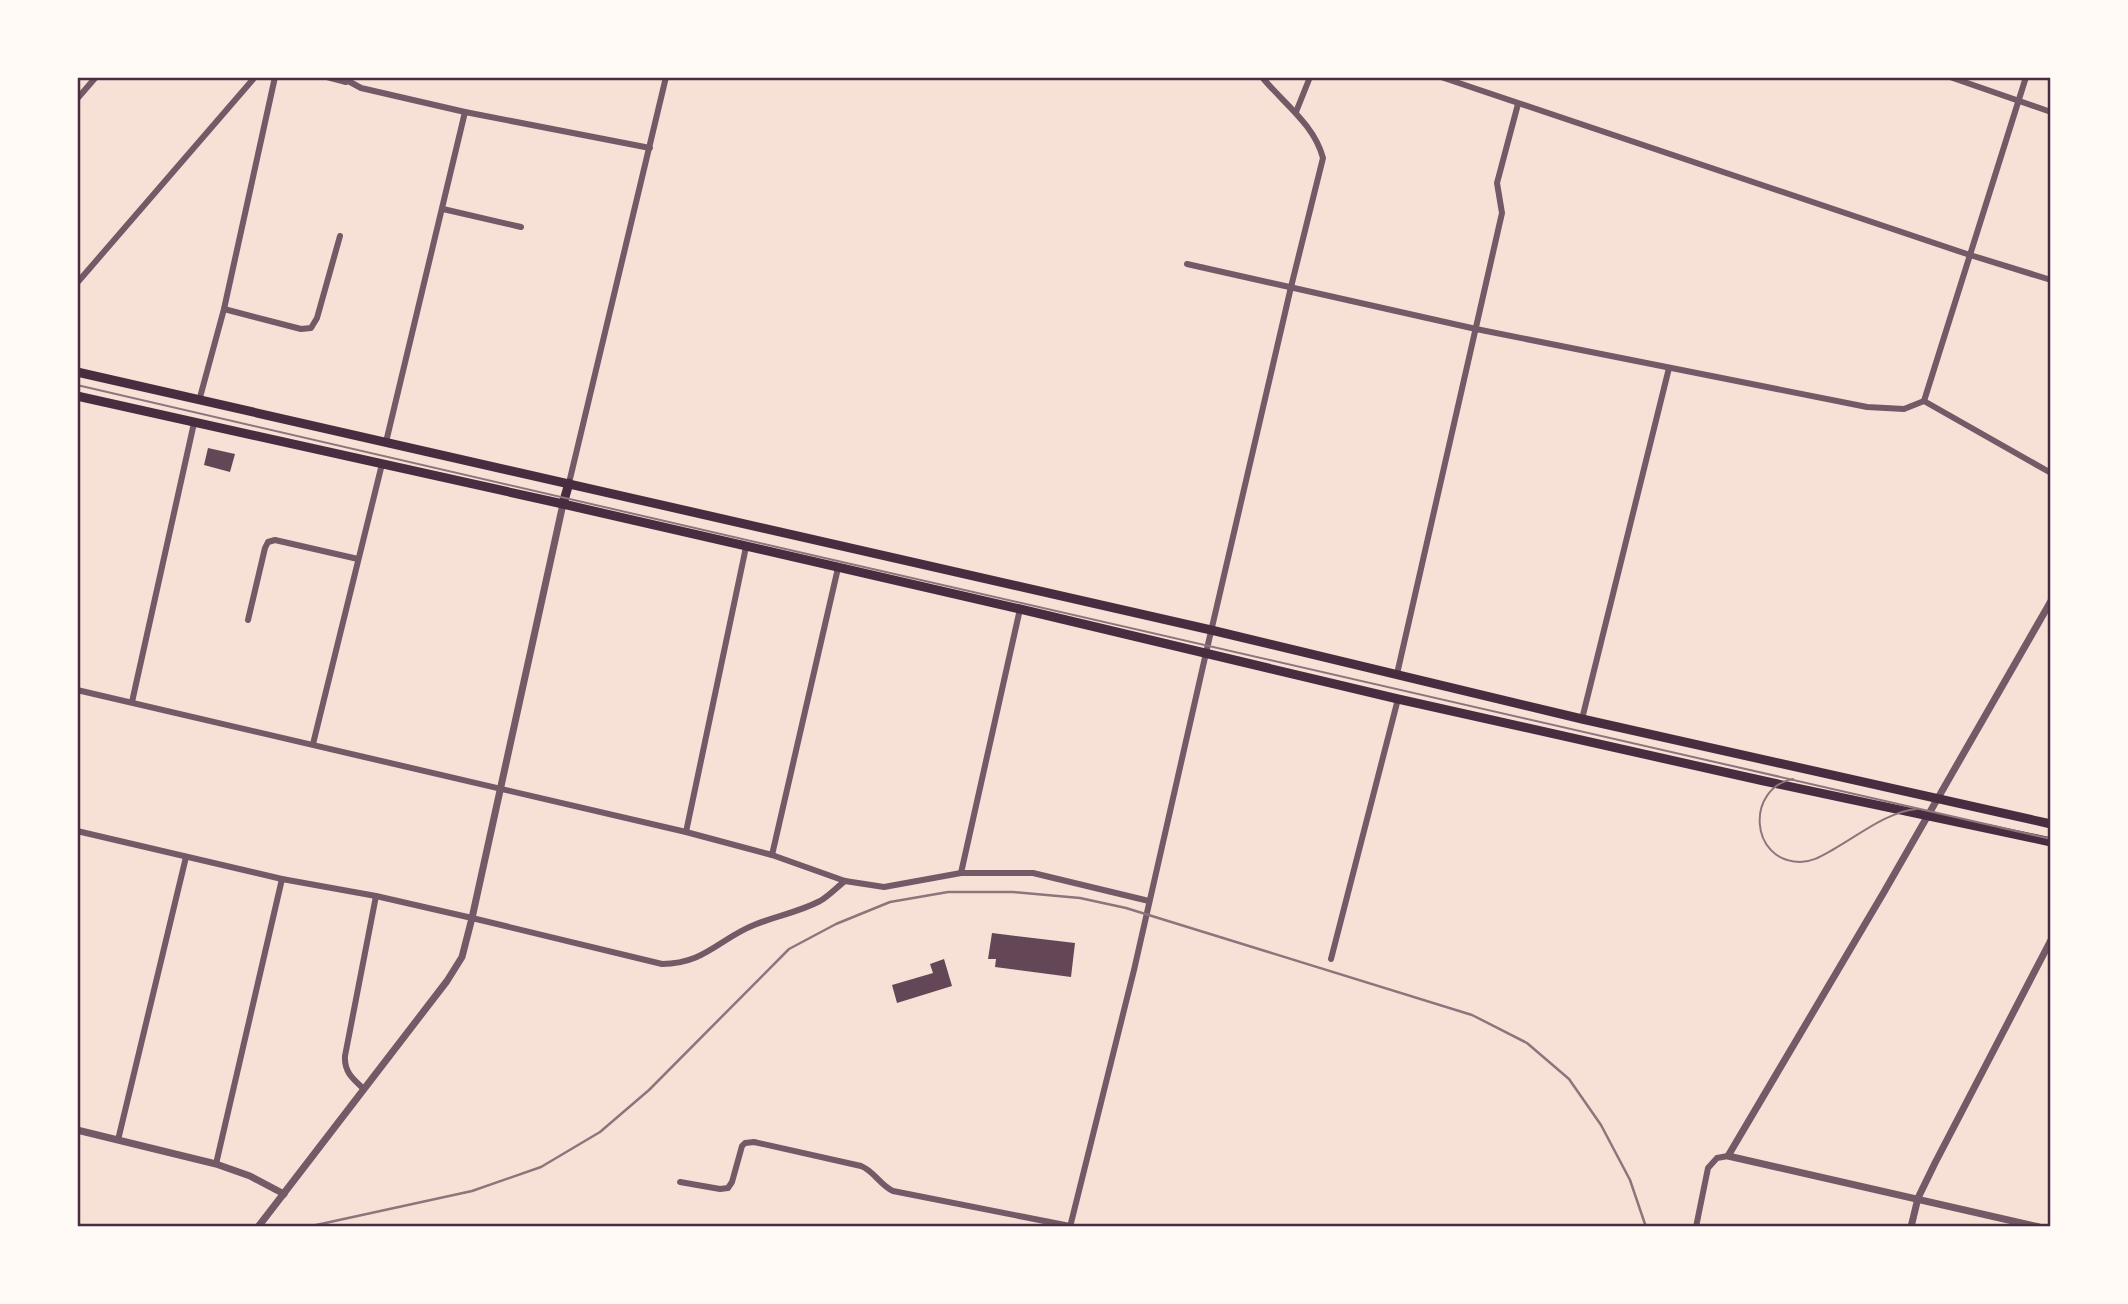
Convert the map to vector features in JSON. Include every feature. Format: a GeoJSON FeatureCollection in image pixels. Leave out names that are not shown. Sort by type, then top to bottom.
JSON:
{"type":"FeatureCollection","features":[{"type":"Feature","properties":{"kind":"main road"},"geometry":{"type":"LineString","coordinates":[[77,372],[1211,630],[1582,719],[2051,824]]}},
{"type":"Feature","properties":{"kind":"main road"},"geometry":{"type":"LineString","coordinates":[[77,396],[563,504],[1398,699],[2051,842]]}},
{"type":"Feature","properties":{"kind":"main road"},"geometry":{"type":"LineString","coordinates":[[563,504],[569,483]]}},
{"type":"Feature","properties":{"kind":"street"},"geometry":{"type":"LineString","coordinates":[[77,99],[96,77]]}},
{"type":"Feature","properties":{"kind":"street"},"geometry":{"type":"LineString","coordinates":[[77,284],[255,77]]}},
{"type":"Feature","properties":{"kind":"street"},"geometry":{"type":"LineString","coordinates":[[199,401],[223,309],[275,77]]}},
{"type":"Feature","properties":{"kind":"street"},"geometry":{"type":"LineString","coordinates":[[327,77],[361,88],[465,112],[650,148]]}},
{"type":"Feature","properties":{"kind":"street"},"geometry":{"type":"LineString","coordinates":[[341,77],[351,84]]}},
{"type":"Feature","properties":{"kind":"street"},"geometry":{"type":"LineString","coordinates":[[569,483],[666,77]]}},
{"type":"Feature","properties":{"kind":"street"},"geometry":{"type":"LineString","coordinates":[[680,1182],[728,1188],[742,1146],[754,1142],[861,1166],[893,1191],[1070,1226],[1134,970],[1323,158],[1321,148],[1296,112],[1262,77]]}},
{"type":"Feature","properties":{"kind":"street"},"geometry":{"type":"LineString","coordinates":[[1296,112],[1311,77]]}},
{"type":"Feature","properties":{"kind":"street"},"geometry":{"type":"LineString","coordinates":[[1441,77],[2051,280]]}},
{"type":"Feature","properties":{"kind":"street"},"geometry":{"type":"LineString","coordinates":[[1950,77],[2051,112]]}},
{"type":"Feature","properties":{"kind":"street"},"geometry":{"type":"LineString","coordinates":[[1924,401],[2026,77]]}},
{"type":"Feature","properties":{"kind":"street"},"geometry":{"type":"LineString","coordinates":[[1397,674],[1502,213],[1497,183],[1518,104]]}},
{"type":"Feature","properties":{"kind":"street"},"geometry":{"type":"LineString","coordinates":[[386,442],[465,112]]}},
{"type":"Feature","properties":{"kind":"street"},"geometry":{"type":"LineString","coordinates":[[443,209],[521,227]]}},
{"type":"Feature","properties":{"kind":"street"},"geometry":{"type":"LineString","coordinates":[[223,309],[301,329],[311,328],[317,318],[340,236]]}},
{"type":"Feature","properties":{"kind":"street"},"geometry":{"type":"LineString","coordinates":[[1187,264],[1476,329],[1867,407],[1904,409],[1924,401]]}},
{"type":"Feature","properties":{"kind":"street"},"geometry":{"type":"LineString","coordinates":[[1582,719],[1668,368]]}},
{"type":"Feature","properties":{"kind":"street"},"geometry":{"type":"LineString","coordinates":[[1924,401],[2051,473]]}},
{"type":"Feature","properties":{"kind":"street"},"geometry":{"type":"LineString","coordinates":[[132,702],[194,423]]}},
{"type":"Feature","properties":{"kind":"street"},"geometry":{"type":"LineString","coordinates":[[313,744],[382,464]]}},
{"type":"Feature","properties":{"kind":"street"},"geometry":{"type":"LineString","coordinates":[[258,1227],[447,981],[461,957],[472,918],[563,504]]}},
{"type":"Feature","properties":{"kind":"street"},"geometry":{"type":"LineString","coordinates":[[248,620],[268,542],[275,540],[358,559]]}},
{"type":"Feature","properties":{"kind":"street"},"geometry":{"type":"LineString","coordinates":[[686,832],[746,547]]}},
{"type":"Feature","properties":{"kind":"street"},"geometry":{"type":"LineString","coordinates":[[772,855],[838,568]]}},
{"type":"Feature","properties":{"kind":"street"},"geometry":{"type":"LineString","coordinates":[[1728,1156],[1928,817],[2051,601]]}},
{"type":"Feature","properties":{"kind":"street"},"geometry":{"type":"LineString","coordinates":[[961,873],[1020,609]]}},
{"type":"Feature","properties":{"kind":"street"},"geometry":{"type":"LineString","coordinates":[[77,690],[686,832],[772,855],[845,881],[884,887],[961,873],[1033,873],[1149,901]]}},
{"type":"Feature","properties":{"kind":"street"},"geometry":{"type":"LineString","coordinates":[[1331,959],[1398,699]]}},
{"type":"Feature","properties":{"kind":"street"},"geometry":{"type":"LineString","coordinates":[[77,831],[282,879],[376,896],[662,964],[692,961],[753,925],[822,900],[845,881]]}},
{"type":"Feature","properties":{"kind":"street"},"geometry":{"type":"LineString","coordinates":[[118,1140],[186,857]]}},
{"type":"Feature","properties":{"kind":"street"},"geometry":{"type":"LineString","coordinates":[[216,1164],[282,879]]}},
{"type":"Feature","properties":{"kind":"street"},"geometry":{"type":"LineString","coordinates":[[365,1089],[348,1073],[345,1056],[376,896]]}},
{"type":"Feature","properties":{"kind":"street"},"geometry":{"type":"LineString","coordinates":[[1911,1227],[1918,1198],[2051,940]]}},
{"type":"Feature","properties":{"kind":"street"},"geometry":{"type":"LineString","coordinates":[[77,1130],[216,1164],[250,1176],[284,1195]]}},
{"type":"Feature","properties":{"kind":"street"},"geometry":{"type":"LineString","coordinates":[[1696,1227],[1708,1168],[1717,1158],[1728,1156],[2039,1227]]}},
{"type":"Feature","properties":{"kind":"building"},"geometry":{"type":"Polygon","coordinates":[[[208,448],[235,454],[230,472],[204,465],[208,448]]]}},
{"type":"Feature","properties":{"kind":"building"},"geometry":{"type":"Polygon","coordinates":[[[992,933],[1075,943],[1071,977],[995,967],[996,959],[988,959],[992,933]]]}},
{"type":"Feature","properties":{"kind":"building"},"geometry":{"type":"Polygon","coordinates":[[[944,959],[952,986],[897,1003],[892,985],[933,973],[930,964],[944,959]]]}},
{"type":"Feature","properties":{"kind":"tram line"},"geometry":{"type":"LineString","coordinates":[[77,385],[2051,839]]}},
{"type":"Feature","properties":{"kind":"tram line"},"geometry":{"type":"LineString","coordinates":[[1793,779],[1778,785],[1767,796],[1761,809],[1763,838],[1771,850],[1783,859],[1800,862],[1814,859],[1884,819],[1916,809]]}},
{"type":"Feature","properties":{"kind":"railway"},"geometry":{"type":"LineString","coordinates":[[307,1227],[472,1191],[541,1167],[600,1132],[649,1090],[789,949],[836,924],[890,902],[948,892],[1013,892],[1080,898],[1126,908],[1472,1015],[1527,1043],[1569,1079],[1601,1125],[1630,1180],[1646,1227]]}}]}
